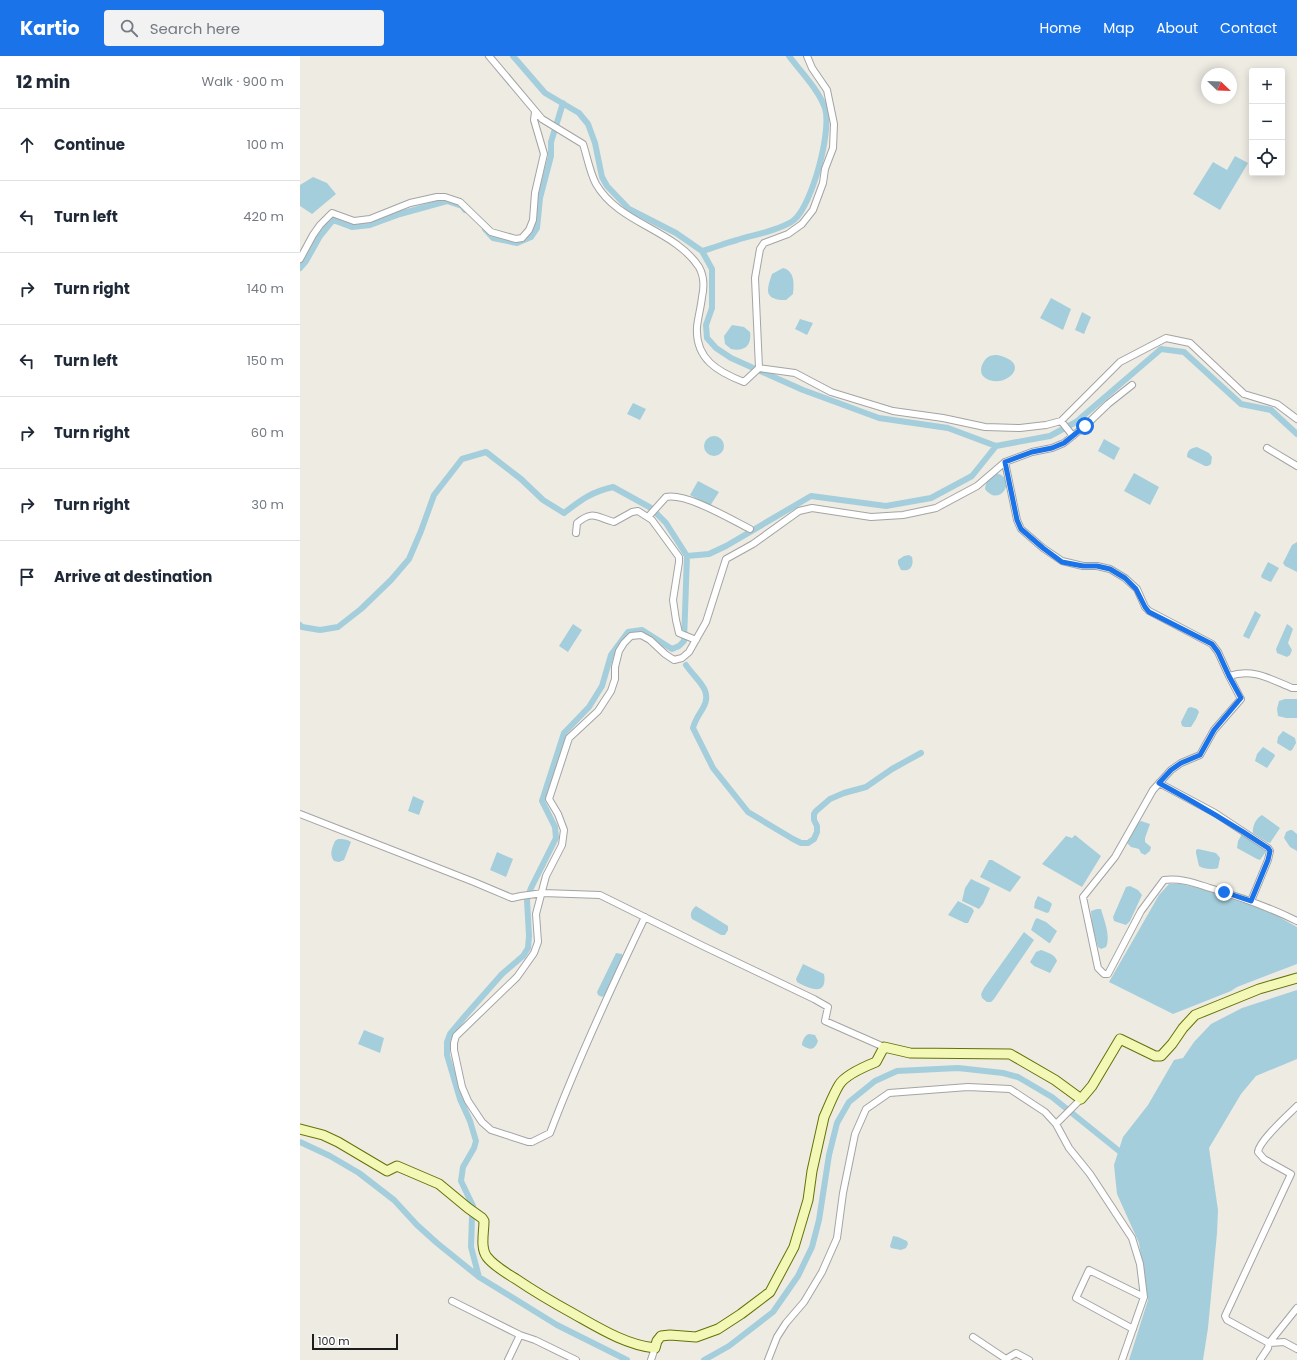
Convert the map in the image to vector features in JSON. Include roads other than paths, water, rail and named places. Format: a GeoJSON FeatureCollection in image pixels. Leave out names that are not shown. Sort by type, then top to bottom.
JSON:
{"type":"FeatureCollection","features":[{"type":"Feature","properties":{"kind":"street"},"geometry":{"type":"LineString","coordinates":[[488,56],[542,119],[583,144],[596,184],[608,199],[641,223],[670,240],[688,254],[700,268],[703,279],[703,289],[698,336],[704,357],[714,366],[731,377],[744,382],[759,368],[755,278],[760,249],[764,243],[788,234],[802,224],[813,210],[823,183],[825,169],[833,148],[834,124],[827,90],[812,68],[807,56]]}},
{"type":"Feature","properties":{"kind":"street"},"geometry":{"type":"LineString","coordinates":[[300,260],[313,235],[320,225],[332,214],[354,221],[370,219],[410,203],[438,197],[451,198],[460,202],[491,232],[516,239],[522,238],[529,230],[533,220],[535,193],[544,154],[534,120],[535,112]]}},
{"type":"Feature","properties":{"kind":"street"},"geometry":{"type":"LineString","coordinates":[[759,368],[795,373],[831,392],[893,411],[943,418],[985,427],[1020,428],[1046,425],[1061,421],[1120,362],[1166,338],[1190,343],[1244,394],[1277,404],[1297,419]]}},
{"type":"Feature","properties":{"kind":"street"},"geometry":{"type":"LineString","coordinates":[[645,918],[610,989],[566,1091],[550,1133],[532,1142],[528,1142],[491,1130],[482,1122],[468,1101],[462,1087],[454,1050],[454,1043],[456,1036],[517,977],[534,953],[538,942],[536,914],[540,893],[546,876],[562,845],[564,830],[558,814],[549,798],[569,738],[598,710],[612,691],[619,651],[624,643],[631,636],[641,635],[650,640],[674,660],[682,658],[689,652],[706,622],[726,559],[753,544],[799,511],[812,508],[871,516],[903,515],[936,508],[977,486],[1005,462],[1032,452],[1052,448],[1064,443],[1132,385]]}},
{"type":"Feature","properties":{"kind":"street"},"geometry":{"type":"LineString","coordinates":[[1061,421],[1073,436]]}},
{"type":"Feature","properties":{"kind":"street"},"geometry":{"type":"LineString","coordinates":[[1267,448],[1297,466]]}},
{"type":"Feature","properties":{"kind":"street"},"geometry":{"type":"LineString","coordinates":[[1005,462],[1017,520],[1021,529],[1062,562],[1110,569],[1125,578],[1136,589],[1149,612],[1212,644],[1218,652],[1241,698],[1214,730],[1200,755],[1181,763],[1171,770],[1153,790],[1115,857],[1083,897],[1098,968],[1104,974],[1108,974],[1141,911],[1164,880],[1178,879],[1251,901],[1276,910],[1297,921]]}},
{"type":"Feature","properties":{"kind":"street"},"geometry":{"type":"LineString","coordinates":[[648,517],[666,497],[675,496],[713,510],[750,529]]}},
{"type":"Feature","properties":{"kind":"street"},"geometry":{"type":"LineString","coordinates":[[576,533],[577,523],[586,516],[590,515],[614,522],[632,512],[638,511],[648,517],[656,525],[679,557],[673,600],[676,620],[679,632],[696,640]]}},
{"type":"Feature","properties":{"kind":"street"},"geometry":{"type":"LineString","coordinates":[[1229,676],[1237,673],[1254,673],[1297,688]]}},
{"type":"Feature","properties":{"kind":"street"},"geometry":{"type":"LineString","coordinates":[[1159,783],[1215,813],[1268,848],[1270,851],[1268,860],[1251,901]]}},
{"type":"Feature","properties":{"kind":"street"},"geometry":{"type":"LineString","coordinates":[[300,814],[512,898],[540,893],[600,895],[814,999],[828,1007],[825,1020],[884,1047],[910,1053],[1010,1054],[1055,1080],[1080,1099]]}},
{"type":"Feature","properties":{"kind":"street"},"geometry":{"type":"LineString","coordinates":[[1056,1124],[1092,1086],[1120,1039],[1155,1056],[1161,1056],[1195,1015],[1259,989],[1297,978]]}},
{"type":"Feature","properties":{"kind":"street"},"geometry":{"type":"LineString","coordinates":[[652,1360],[657,1341],[661,1336],[670,1335],[696,1337],[718,1329],[770,1292],[794,1248],[808,1200],[812,1171],[826,1113],[840,1084],[862,1067],[876,1062],[884,1047]]}},
{"type":"Feature","properties":{"kind":"street"},"geometry":{"type":"LineString","coordinates":[[768,1360],[777,1337],[786,1323],[804,1302],[822,1272],[837,1238],[843,1193],[856,1134],[866,1110],[889,1093],[968,1087],[1010,1089],[1045,1112],[1056,1124],[1069,1148],[1090,1174],[1132,1238],[1140,1264],[1144,1297],[1122,1360]]}},
{"type":"Feature","properties":{"kind":"street"},"geometry":{"type":"LineString","coordinates":[[1297,1106],[1268,1136],[1259,1149],[1258,1152],[1264,1159],[1291,1174],[1225,1316],[1227,1320],[1269,1343],[1284,1342],[1297,1349]]}},
{"type":"Feature","properties":{"kind":"street"},"geometry":{"type":"LineString","coordinates":[[300,1129],[323,1135],[338,1142],[387,1171],[396,1166],[439,1184],[482,1218],[484,1221],[483,1248],[486,1256],[497,1267],[533,1291],[604,1331],[628,1342],[655,1348]]}},
{"type":"Feature","properties":{"kind":"street"},"geometry":{"type":"LineString","coordinates":[[1133,1329],[1076,1298],[1089,1270],[1144,1297]]}},
{"type":"Feature","properties":{"kind":"street"},"geometry":{"type":"LineString","coordinates":[[452,1301],[576,1360]]}},
{"type":"Feature","properties":{"kind":"street"},"geometry":{"type":"LineString","coordinates":[[1260,1360],[1268,1348],[1269,1343],[1297,1308]]}},
{"type":"Feature","properties":{"kind":"street"},"geometry":{"type":"LineString","coordinates":[[508,1360],[520,1334]]}},
{"type":"Feature","properties":{"kind":"street"},"geometry":{"type":"LineString","coordinates":[[973,1337],[1006,1359],[1016,1353],[1029,1360]]}},
{"type":"Feature","properties":{"kind":"water"},"geometry":{"type":"Polygon","coordinates":[[[1235,156],[1248,163],[1220,210],[1193,194],[1213,162],[1227,170],[1235,156]]]}},
{"type":"Feature","properties":{"kind":"water"},"geometry":{"type":"Polygon","coordinates":[[[313,177],[327,183],[336,194],[312,214],[300,206],[300,185],[313,177]]]}},
{"type":"Feature","properties":{"kind":"water"},"geometry":{"type":"Polygon","coordinates":[[[783,268],[792,275],[793,294],[786,300],[779,300],[770,296],[768,290],[772,274],[783,268]]]}},
{"type":"Feature","properties":{"kind":"water"},"geometry":{"type":"Polygon","coordinates":[[[1051,298],[1071,309],[1063,330],[1040,318],[1051,298]]]}},
{"type":"Feature","properties":{"kind":"water"},"geometry":{"type":"Polygon","coordinates":[[[1082,312],[1091,317],[1084,334],[1075,330],[1082,312]]]}},
{"type":"Feature","properties":{"kind":"water"},"geometry":{"type":"Polygon","coordinates":[[[800,319],[813,323],[807,335],[795,329],[800,319]]]}},
{"type":"Feature","properties":{"kind":"water"},"geometry":{"type":"Polygon","coordinates":[[[732,325],[744,327],[750,332],[750,341],[743,349],[731,349],[725,344],[724,336],[732,325]]]}},
{"type":"Feature","properties":{"kind":"water"},"geometry":{"type":"Polygon","coordinates":[[[997,355],[1008,359],[1014,364],[1015,369],[1012,375],[1006,379],[991,381],[984,377],[981,368],[988,357],[997,355]]]}},
{"type":"Feature","properties":{"kind":"water"},"geometry":{"type":"Polygon","coordinates":[[[633,403],[646,409],[640,420],[627,414],[633,403]]]}},
{"type":"Feature","properties":{"kind":"water"},"geometry":{"type":"Polygon","coordinates":[[[714,436],[721,439],[724,446],[721,453],[714,456],[707,453],[704,446],[707,439],[714,436]]]}},
{"type":"Feature","properties":{"kind":"water"},"geometry":{"type":"Polygon","coordinates":[[[1104,439],[1120,448],[1114,460],[1098,451],[1104,439]]]}},
{"type":"Feature","properties":{"kind":"water"},"geometry":{"type":"Polygon","coordinates":[[[1197,447],[1209,453],[1212,457],[1211,464],[1205,466],[1187,457],[1190,450],[1197,447]]]}},
{"type":"Feature","properties":{"kind":"water"},"geometry":{"type":"Polygon","coordinates":[[[995,473],[1002,476],[1006,480],[1005,490],[996,496],[985,489],[988,480],[995,473]]]}},
{"type":"Feature","properties":{"kind":"water"},"geometry":{"type":"Polygon","coordinates":[[[1134,473],[1159,487],[1150,505],[1124,491],[1134,473]]]}},
{"type":"Feature","properties":{"kind":"water"},"geometry":{"type":"Polygon","coordinates":[[[698,481],[719,492],[710,506],[690,495],[698,481]]]}},
{"type":"Feature","properties":{"kind":"water"},"geometry":{"type":"Polygon","coordinates":[[[1297,542],[1297,572],[1285,566],[1283,563],[1292,545],[1297,542]]]}},
{"type":"Feature","properties":{"kind":"water"},"geometry":{"type":"Polygon","coordinates":[[[909,555],[913,560],[911,567],[907,570],[901,570],[898,560],[909,555]]]}},
{"type":"Feature","properties":{"kind":"water"},"geometry":{"type":"Polygon","coordinates":[[[1268,562],[1279,568],[1271,582],[1262,578],[1261,576],[1268,562]]]}},
{"type":"Feature","properties":{"kind":"water"},"geometry":{"type":"Polygon","coordinates":[[[1255,611],[1261,615],[1249,639],[1243,636],[1255,611]]]}},
{"type":"Feature","properties":{"kind":"water"},"geometry":{"type":"Polygon","coordinates":[[[573,624],[582,630],[568,652],[559,646],[573,624]]]}},
{"type":"Feature","properties":{"kind":"water"},"geometry":{"type":"Polygon","coordinates":[[[1287,624],[1293,629],[1288,643],[1292,650],[1290,655],[1287,657],[1277,653],[1276,649],[1287,624]]]}},
{"type":"Feature","properties":{"kind":"water"},"geometry":{"type":"Polygon","coordinates":[[[1285,699],[1297,699],[1297,718],[1278,716],[1277,709],[1279,701],[1285,699]]]}},
{"type":"Feature","properties":{"kind":"water"},"geometry":{"type":"Polygon","coordinates":[[[1191,707],[1197,709],[1199,712],[1196,719],[1191,727],[1182,726],[1181,722],[1188,708],[1191,707]]]}},
{"type":"Feature","properties":{"kind":"water"},"geometry":{"type":"Polygon","coordinates":[[[1283,731],[1295,738],[1296,743],[1290,751],[1277,743],[1278,737],[1283,731]]]}},
{"type":"Feature","properties":{"kind":"water"},"geometry":{"type":"Polygon","coordinates":[[[1263,747],[1275,756],[1267,768],[1255,761],[1257,754],[1263,747]]]}},
{"type":"Feature","properties":{"kind":"water"},"geometry":{"type":"Polygon","coordinates":[[[413,796],[424,801],[419,815],[408,811],[413,796]]]}},
{"type":"Feature","properties":{"kind":"water"},"geometry":{"type":"Polygon","coordinates":[[[1262,815],[1280,828],[1270,843],[1253,833],[1255,823],[1262,815]]]}},
{"type":"Feature","properties":{"kind":"water"},"geometry":{"type":"Polygon","coordinates":[[[1141,821],[1150,824],[1145,842],[1151,847],[1150,851],[1145,855],[1141,853],[1139,849],[1131,847],[1127,843],[1132,830],[1141,821]]]}},
{"type":"Feature","properties":{"kind":"water"},"geometry":{"type":"Polygon","coordinates":[[[1290,830],[1297,834],[1297,851],[1290,847],[1284,838],[1286,832],[1290,830]]]}},
{"type":"Feature","properties":{"kind":"water"},"geometry":{"type":"Polygon","coordinates":[[[1242,834],[1266,849],[1260,860],[1237,848],[1238,841],[1242,834]]]}},
{"type":"Feature","properties":{"kind":"water"},"geometry":{"type":"Polygon","coordinates":[[[1075,835],[1101,856],[1082,887],[1042,864],[1066,836],[1072,838],[1075,835]]]}},
{"type":"Feature","properties":{"kind":"water"},"geometry":{"type":"Polygon","coordinates":[[[338,839],[351,842],[344,860],[339,862],[334,861],[331,853],[335,841],[338,839]]]}},
{"type":"Feature","properties":{"kind":"water"},"geometry":{"type":"Polygon","coordinates":[[[1198,849],[1216,853],[1220,858],[1218,868],[1208,869],[1199,866],[1196,853],[1196,850],[1198,849]]]}},
{"type":"Feature","properties":{"kind":"water"},"geometry":{"type":"Polygon","coordinates":[[[497,852],[513,859],[506,877],[490,870],[497,852]]]}},
{"type":"Feature","properties":{"kind":"water"},"geometry":{"type":"Polygon","coordinates":[[[989,860],[992,860],[1021,877],[1010,892],[980,877],[989,860]]]}},
{"type":"Feature","properties":{"kind":"water"},"geometry":{"type":"Polygon","coordinates":[[[971,879],[990,888],[983,904],[979,909],[962,901],[965,888],[971,879]]]}},
{"type":"Feature","properties":{"kind":"water"},"geometry":{"type":"Polygon","coordinates":[[[1169,884],[1181,884],[1198,888],[1268,911],[1297,927],[1297,964],[1173,1014],[1109,982],[1159,895],[1169,884]]]}},
{"type":"Feature","properties":{"kind":"water"},"geometry":{"type":"Polygon","coordinates":[[[1130,886],[1138,890],[1142,895],[1130,921],[1126,925],[1114,921],[1113,917],[1126,887],[1130,886]]]}},
{"type":"Feature","properties":{"kind":"water"},"geometry":{"type":"Polygon","coordinates":[[[1038,896],[1052,904],[1049,912],[1047,913],[1034,908],[1038,896]]]}},
{"type":"Feature","properties":{"kind":"water"},"geometry":{"type":"Polygon","coordinates":[[[958,901],[972,908],[974,911],[968,923],[948,915],[958,901]]]}},
{"type":"Feature","properties":{"kind":"water"},"geometry":{"type":"Polygon","coordinates":[[[696,906],[728,926],[728,930],[725,935],[721,935],[692,919],[691,912],[696,906]]]}},
{"type":"Feature","properties":{"kind":"water"},"geometry":{"type":"Polygon","coordinates":[[[1101,909],[1108,938],[1106,947],[1101,949],[1098,947],[1092,925],[1091,911],[1101,909]]]}},
{"type":"Feature","properties":{"kind":"water"},"geometry":{"type":"Polygon","coordinates":[[[1037,918],[1046,922],[1057,931],[1050,943],[1031,930],[1037,918]]]}},
{"type":"Feature","properties":{"kind":"water"},"geometry":{"type":"Polygon","coordinates":[[[1024,932],[1034,940],[994,999],[991,1002],[987,1002],[982,998],[981,994],[984,988],[1024,932]]]}},
{"type":"Feature","properties":{"kind":"water"},"geometry":{"type":"Polygon","coordinates":[[[1041,950],[1053,955],[1057,961],[1050,973],[1034,966],[1030,962],[1036,952],[1041,950]]]}},
{"type":"Feature","properties":{"kind":"water"},"geometry":{"type":"Polygon","coordinates":[[[616,953],[622,954],[622,960],[605,995],[602,997],[598,995],[597,992],[616,953]]]}},
{"type":"Feature","properties":{"kind":"water"},"geometry":{"type":"Polygon","coordinates":[[[803,964],[824,974],[823,986],[820,989],[806,987],[797,982],[796,979],[803,964]]]}},
{"type":"Feature","properties":{"kind":"water"},"geometry":{"type":"Polygon","coordinates":[[[1297,990],[1297,1059],[1256,1076],[1241,1094],[1209,1148],[1218,1210],[1208,1328],[1203,1360],[1129,1360],[1148,1300],[1139,1243],[1117,1194],[1114,1165],[1123,1137],[1148,1105],[1174,1060],[1183,1058],[1194,1042],[1211,1024],[1242,1008],[1297,990]]]}},
{"type":"Feature","properties":{"kind":"water"},"geometry":{"type":"Polygon","coordinates":[[[364,1030],[384,1038],[380,1053],[358,1044],[364,1030]]]}},
{"type":"Feature","properties":{"kind":"water"},"geometry":{"type":"Polygon","coordinates":[[[809,1034],[815,1035],[818,1041],[812,1049],[802,1045],[804,1038],[809,1034]]]}},
{"type":"Feature","properties":{"kind":"water"},"geometry":{"type":"Polygon","coordinates":[[[893,1236],[907,1241],[908,1244],[906,1248],[901,1250],[891,1248],[890,1246],[893,1236]]]}},
{"type":"Feature","properties":{"kind":"waterway"},"geometry":{"type":"LineString","coordinates":[[513,56],[545,93],[579,113],[588,124],[595,143],[602,177],[607,186],[629,209],[676,233],[702,251],[772,230],[789,223],[801,212],[814,184],[826,133],[825,108],[818,94],[789,56]]}},
{"type":"Feature","properties":{"kind":"waterway"},"geometry":{"type":"LineString","coordinates":[[485,229],[493,238],[517,243],[531,237],[537,228],[540,198],[551,156],[551,142],[563,103]]}},
{"type":"Feature","properties":{"kind":"waterway"},"geometry":{"type":"LineString","coordinates":[[300,268],[306,261],[320,236],[333,220],[352,227],[370,225],[400,214],[447,201],[462,206],[465,210]]}},
{"type":"Feature","properties":{"kind":"waterway"},"geometry":{"type":"LineString","coordinates":[[702,251],[712,269],[712,308],[706,325],[707,338],[716,348],[731,358],[803,390],[879,418],[948,428],[996,446],[1050,436],[1076,422],[1161,349],[1184,352],[1241,404],[1271,410],[1297,434]]}},
{"type":"Feature","properties":{"kind":"waterway"},"geometry":{"type":"LineString","coordinates":[[687,556],[709,554],[726,546],[811,496],[886,506],[931,498],[972,476],[996,446]]}},
{"type":"Feature","properties":{"kind":"waterway"},"geometry":{"type":"LineString","coordinates":[[300,625],[302,627],[320,630],[338,627],[361,609],[391,580],[409,559],[434,495],[462,459],[486,452],[521,479],[543,500],[564,513],[598,491],[613,487],[651,508],[666,523],[687,556],[684,641],[679,646],[672,649],[642,630],[628,632],[611,655],[602,686],[589,707],[564,733],[542,801],[555,827],[556,838],[531,888],[527,900],[529,936],[528,948],[523,956],[502,974],[465,1016],[450,1034],[447,1042],[447,1055],[460,1099],[470,1121],[476,1141],[474,1148],[463,1167],[461,1181],[473,1206]]}},
{"type":"Feature","properties":{"kind":"waterway"},"geometry":{"type":"LineString","coordinates":[[686,665],[705,690],[706,702],[693,728],[713,768],[748,812],[801,843],[808,843],[814,839],[817,832],[814,814],[830,799],[844,793],[866,787],[892,769],[921,753]]}},
{"type":"Feature","properties":{"kind":"waterway"},"geometry":{"type":"LineString","coordinates":[[704,1360],[729,1346],[773,1312],[798,1276],[812,1247],[819,1220],[829,1155],[837,1123],[849,1102],[875,1081],[897,1071],[958,1068],[1003,1073],[1018,1077],[1052,1097],[1124,1155]]}},
{"type":"Feature","properties":{"kind":"waterway"},"geometry":{"type":"LineString","coordinates":[[300,1142],[330,1156],[359,1173],[394,1200],[417,1225],[479,1277],[557,1325],[627,1360]]}},
{"type":"Feature","properties":{"kind":"waterway"},"geometry":{"type":"LineString","coordinates":[[472,1217],[471,1247],[479,1277]]}}]}
